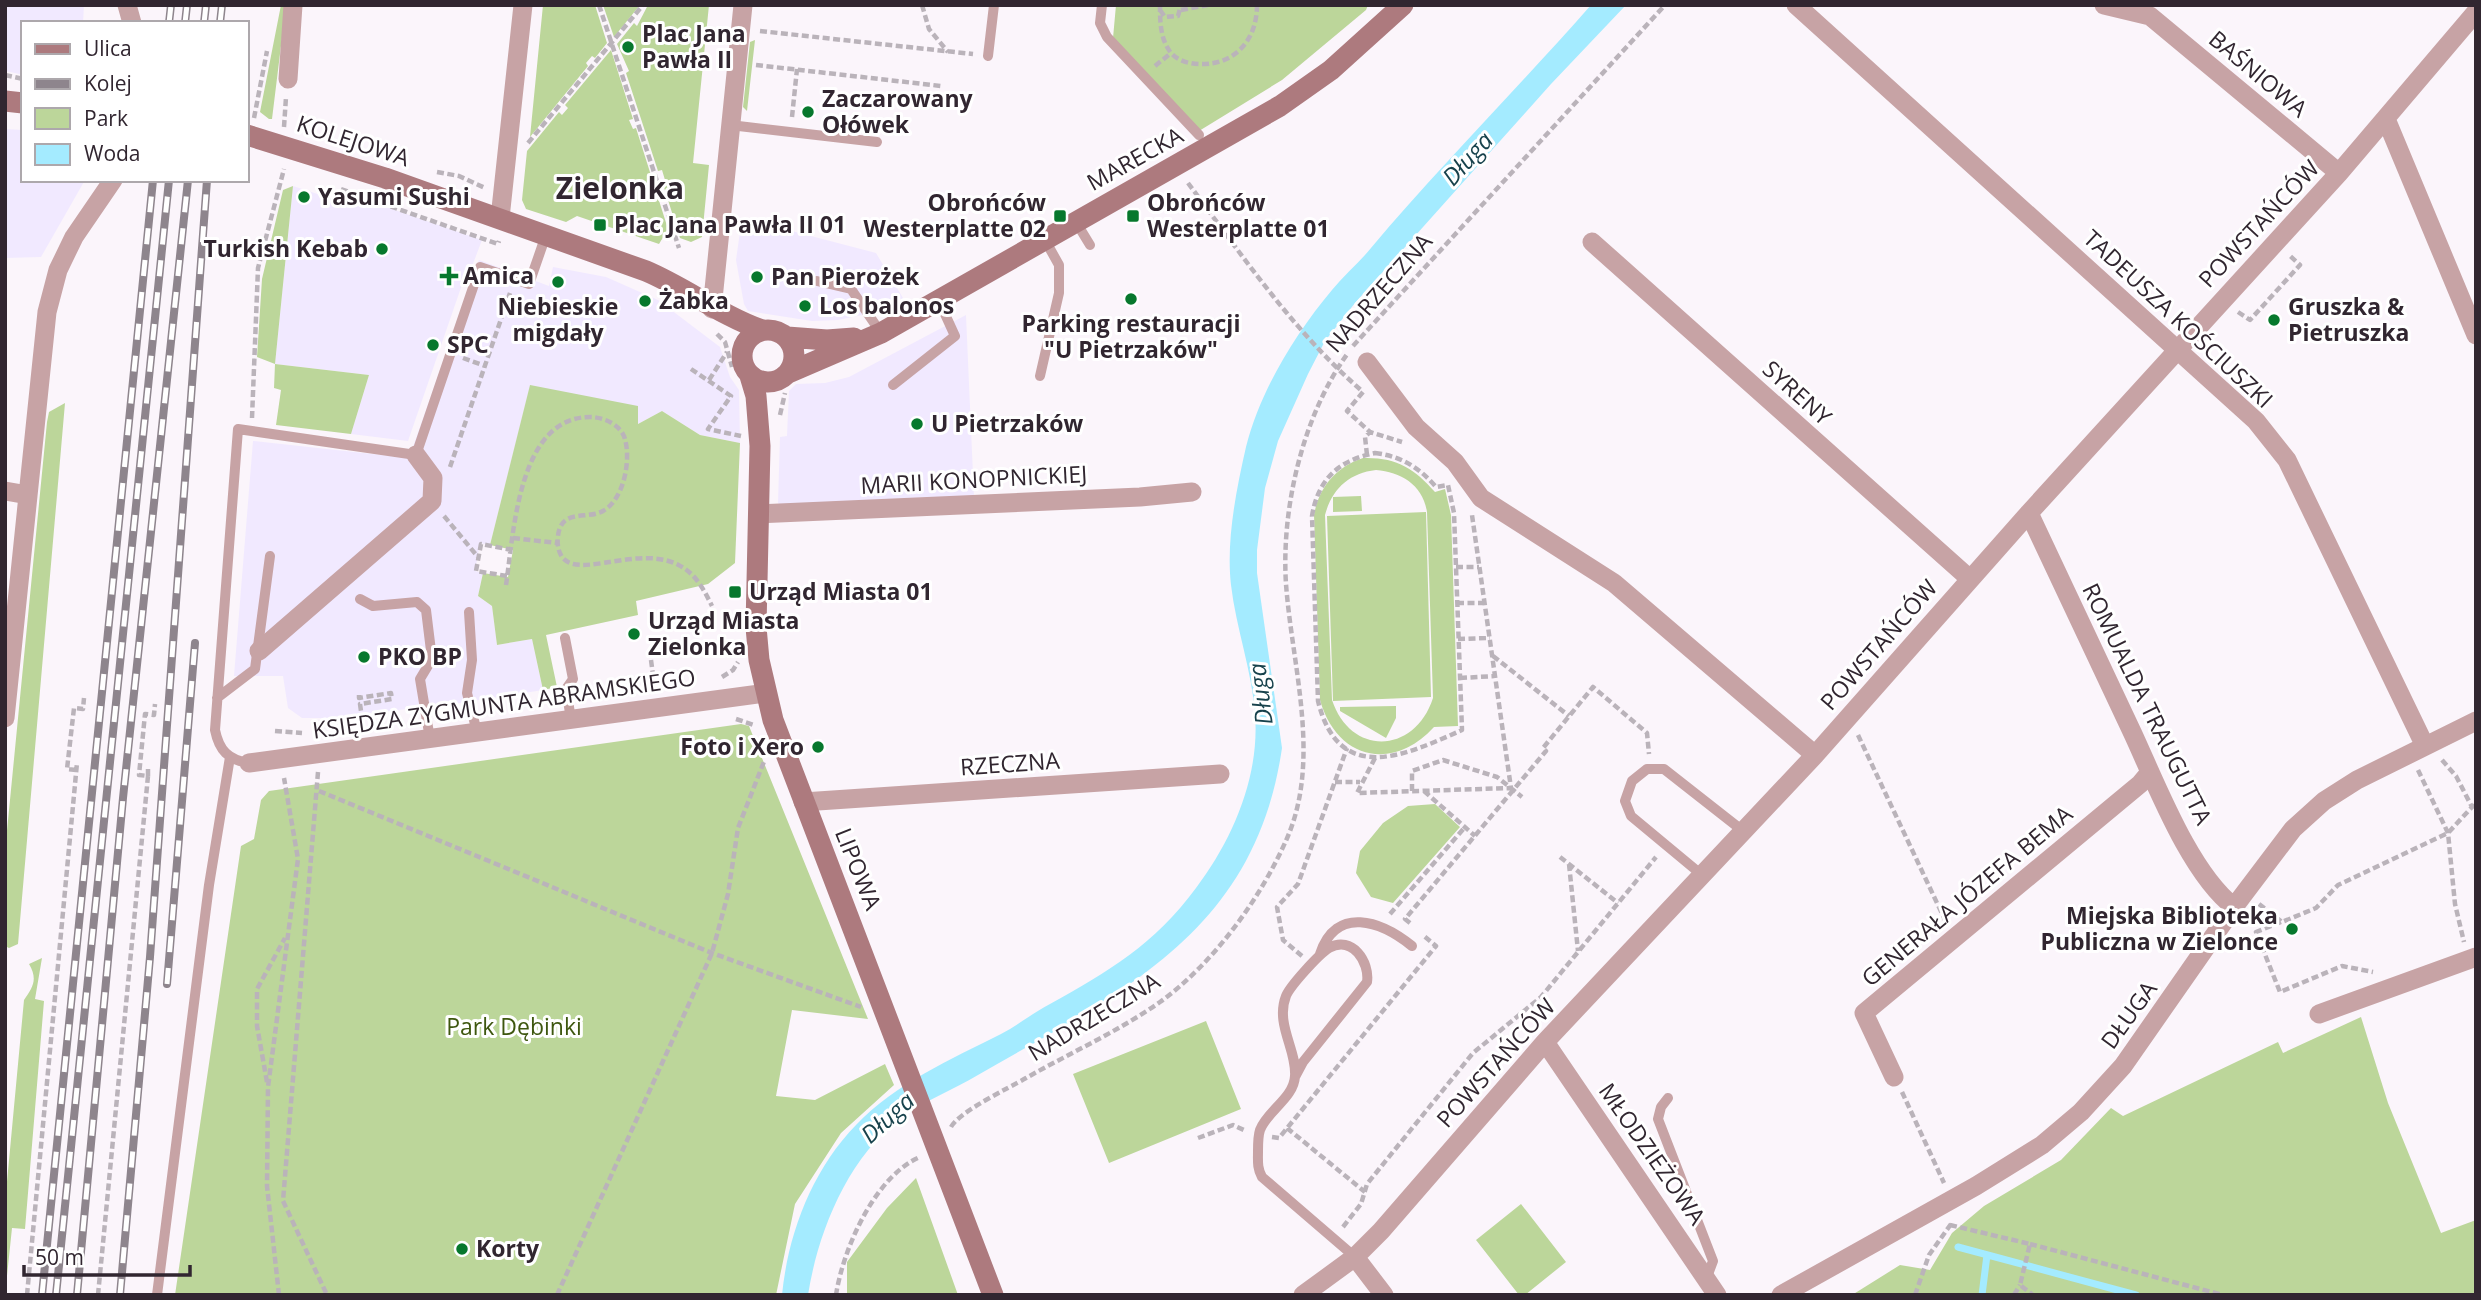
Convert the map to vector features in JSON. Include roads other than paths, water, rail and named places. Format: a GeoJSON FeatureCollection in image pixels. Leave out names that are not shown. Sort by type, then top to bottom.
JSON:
{"type":"FeatureCollection","features":[{"type":"Feature","properties":{"kind":"street"},"geometry":{"type":"LineString","coordinates":[[288,79],[293,5]]}},
{"type":"Feature","properties":{"kind":"street"},"geometry":{"type":"LineString","coordinates":[[500,228],[523,5]]}},
{"type":"Feature","properties":{"kind":"street"},"geometry":{"type":"LineString","coordinates":[[709,318],[743,5]]}},
{"type":"Feature","properties":{"kind":"street","name":"MARECKA"},"geometry":{"type":"LineString","coordinates":[[783,377],[878,333],[1280,106],[1331,70],[1404,5]]}},
{"type":"Feature","properties":{"kind":"street","name":"TADEUSZA KOŚCIUSZKI"},"geometry":{"type":"LineString","coordinates":[[1796,5],[2256,421],[2287,460],[2424,746]]}},
{"type":"Feature","properties":{"kind":"street","name":"BAŚNIOWA"},"geometry":{"type":"LineString","coordinates":[[2104,5],[2150,16],[2339,173]]}},
{"type":"Feature","properties":{"kind":"street","name":"POWSTAŃCÓW"},"geometry":{"type":"LineString","coordinates":[[1303,1295],[1355,1257],[1545,1042],[1815,755],[2029,513],[2339,173],[2476,12]]}},
{"type":"Feature","properties":{"kind":"street"},"geometry":{"type":"LineString","coordinates":[[2386,119],[2476,335]]}},
{"type":"Feature","properties":{"kind":"street","name":"KOLEJOWA"},"geometry":{"type":"LineString","coordinates":[[250,127],[500,228],[546,235],[658,276],[709,318],[735,350]]}},
{"type":"Feature","properties":{"kind":"street"},"geometry":{"type":"LineString","coordinates":[[5,718],[8,663],[47,312],[58,270],[74,237],[112,182]]}},
{"type":"Feature","properties":{"kind":"street","name":"SYRENY"},"geometry":{"type":"LineString","coordinates":[[1592,242],[1970,579]]}},
{"type":"Feature","properties":{"kind":"street","name":"KOLEJOWA"},"geometry":{"type":"LineString","coordinates":[[709,318],[762,330]]}},
{"type":"Feature","properties":{"kind":"street"},"geometry":{"type":"LineString","coordinates":[[762,330],[775,330],[786,337],[795,355],[783,377],[763,382],[742,375],[743,363],[735,350],[750,337],[762,330]]}},
{"type":"Feature","properties":{"kind":"street","name":"MARECKA"},"geometry":{"type":"LineString","coordinates":[[786,337],[827,340],[878,333]]}},
{"type":"Feature","properties":{"kind":"street"},"geometry":{"type":"LineString","coordinates":[[1367,362],[1416,427],[1455,462],[1481,498],[1614,583],[1815,755]]}},
{"type":"Feature","properties":{"kind":"street","name":"LIPOWA"},"geometry":{"type":"LineString","coordinates":[[742,375],[756,396],[751,441],[758,514],[756,627],[766,693],[803,802],[934,1133],[993,1295]]}},
{"type":"Feature","properties":{"kind":"street","name":"LIPOWA"},"geometry":{"type":"LineString","coordinates":[[751,441],[770,397],[783,377]]}},
{"type":"Feature","properties":{"kind":"street"},"geometry":{"type":"LineString","coordinates":[[259,650],[432,500],[433,478],[416,455]]}},
{"type":"Feature","properties":{"kind":"street"},"geometry":{"type":"LineString","coordinates":[[5,491],[28,495]]}},
{"type":"Feature","properties":{"kind":"street","name":"MARII KONOPNICKIEJ"},"geometry":{"type":"LineString","coordinates":[[758,514],[1140,497],[1192,492]]}},
{"type":"Feature","properties":{"kind":"street","name":"ROMUALDA TRAUGUTTA"},"geometry":{"type":"LineString","coordinates":[[2029,513],[2151,772],[2204,876],[2216,893],[2234,907]]}},
{"type":"Feature","properties":{"kind":"street","name":"KSIĘDZA ZYGMUNTA ABRAMSKIEGO"},"geometry":{"type":"LineString","coordinates":[[239,760],[283,759],[766,693]]}},
{"type":"Feature","properties":{"kind":"street","name":"DŁUGA"},"geometry":{"type":"LineString","coordinates":[[1781,1295],[2022,1159],[2081,1112],[2123,1066],[2275,850],[2311,812],[2357,780],[2476,721]]}},
{"type":"Feature","properties":{"kind":"street","name":"GENERAŁA JÓZEFA BEMA"},"geometry":{"type":"LineString","coordinates":[[1894,1077],[1864,1013],[2151,772]]}},
{"type":"Feature","properties":{"kind":"street","name":"RZECZNA"},"geometry":{"type":"LineString","coordinates":[[803,802],[1220,774]]}},
{"type":"Feature","properties":{"kind":"street"},"geometry":{"type":"LineString","coordinates":[[2319,1014],[2471,955]]}},
{"type":"Feature","properties":{"kind":"street","name":"MŁODZIEŻOWA"},"geometry":{"type":"LineString","coordinates":[[1545,1042],[1717,1295]]}},
{"type":"Feature","properties":{"kind":"street"},"geometry":{"type":"LineString","coordinates":[[1355,1257],[1384,1295]]}},
{"type":"Feature","properties":{"kind":"lane"},"geometry":{"type":"LineString","coordinates":[[988,56],[995,5]]}},
{"type":"Feature","properties":{"kind":"lane"},"geometry":{"type":"LineString","coordinates":[[1101,5],[1100,23],[1107,37],[1199,135]]}},
{"type":"Feature","properties":{"kind":"lane"},"geometry":{"type":"LineString","coordinates":[[730,125],[877,142]]}},
{"type":"Feature","properties":{"kind":"lane"},"geometry":{"type":"LineString","coordinates":[[1076,222],[1090,245]]}},
{"type":"Feature","properties":{"kind":"lane"},"geometry":{"type":"LineString","coordinates":[[157,1295],[209,885],[239,760],[218,743],[215,730],[238,429],[416,455],[480,267],[529,284],[546,235]]}},
{"type":"Feature","properties":{"kind":"lane"},"geometry":{"type":"LineString","coordinates":[[1040,376],[1059,293],[1059,265],[1045,240]]}},
{"type":"Feature","properties":{"kind":"lane"},"geometry":{"type":"LineString","coordinates":[[817,281],[851,289],[878,333]]}},
{"type":"Feature","properties":{"kind":"lane"},"geometry":{"type":"LineString","coordinates":[[893,385],[955,336],[938,300]]}},
{"type":"Feature","properties":{"kind":"lane"},"geometry":{"type":"LineString","coordinates":[[218,698],[255,669],[270,556]]}},
{"type":"Feature","properties":{"kind":"lane"},"geometry":{"type":"LineString","coordinates":[[360,599],[373,606],[417,602],[426,610],[432,659],[421,679],[430,739]]}},
{"type":"Feature","properties":{"kind":"lane"},"geometry":{"type":"LineString","coordinates":[[469,612],[472,660],[467,693],[477,732]]}},
{"type":"Feature","properties":{"kind":"lane"},"geometry":{"type":"LineString","coordinates":[[565,638],[573,679],[566,689],[571,719]]}},
{"type":"Feature","properties":{"kind":"lane"},"geometry":{"type":"LineString","coordinates":[[1702,875],[1631,816],[1625,801],[1632,781],[1650,768],[1664,769],[1683,780],[1743,831]]}},
{"type":"Feature","properties":{"kind":"lane"},"geometry":{"type":"LineString","coordinates":[[1320,955],[1325,940],[1339,927],[1360,922],[1395,932],[1412,946]]}},
{"type":"Feature","properties":{"kind":"lane"},"geometry":{"type":"LineString","coordinates":[[1296,1077],[1283,1019],[1286,996],[1320,955],[1331,947],[1344,945],[1356,950],[1365,959],[1369,970],[1367,982],[1303,1062],[1296,1077],[1289,1092],[1259,1132],[1257,1169],[1262,1177],[1355,1257]]}},
{"type":"Feature","properties":{"kind":"lane"},"geometry":{"type":"LineString","coordinates":[[1668,1098],[1661,1107],[1658,1119],[1713,1261],[1707,1277]]}},
{"type":"Feature","properties":{"kind":"water","name":"Długa"},"geometry":{"type":"Polygon","coordinates":[[[1591,5],[1626,5],[1551,84],[1355,303],[1325,341],[1278,441],[1265,488],[1257,550],[1257,573],[1282,748],[1267,812],[1244,865],[1212,911],[1174,949],[1131,983],[1032,1044],[899,1119],[864,1155],[838,1199],[819,1247],[808,1295],[782,1295],[790,1249],[805,1204],[827,1162],[856,1125],[871,1110],[906,1085],[1007,1030],[1129,955],[1164,926],[1180,908],[1222,849],[1248,783],[1255,737],[1253,698],[1233,601],[1230,551],[1242,464],[1260,405],[1292,344],[1332,290],[1591,5]]]}},
{"type":"Feature","properties":{"kind":"waterway"},"geometry":{"type":"LineString","coordinates":[[1958,1247],[2136,1295]]}},
{"type":"Feature","properties":{"kind":"waterway"},"geometry":{"type":"LineString","coordinates":[[1982,1295],[1987,1255]]}},
{"type":"Feature","properties":{"kind":"railway"},"geometry":{"type":"LineString","coordinates":[[169,21],[171,5]]}},
{"type":"Feature","properties":{"kind":"railway"},"geometry":{"type":"LineString","coordinates":[[185,21],[187,5]]}},
{"type":"Feature","properties":{"kind":"railway"},"geometry":{"type":"LineString","coordinates":[[204,21],[206,5]]}},
{"type":"Feature","properties":{"kind":"railway"},"geometry":{"type":"LineString","coordinates":[[220,21],[222,5]]}},
{"type":"Feature","properties":{"kind":"railway"},"geometry":{"type":"LineString","coordinates":[[42,1295],[153,182]]}},
{"type":"Feature","properties":{"kind":"railway"},"geometry":{"type":"LineString","coordinates":[[56,1295],[169,182]]}},
{"type":"Feature","properties":{"kind":"railway"},"geometry":{"type":"LineString","coordinates":[[77,1295],[123,798],[188,182]]}},
{"type":"Feature","properties":{"kind":"railway"},"geometry":{"type":"LineString","coordinates":[[120,1295],[150,957],[207,182]]}},
{"type":"Feature","properties":{"kind":"railway"},"geometry":{"type":"LineString","coordinates":[[167,984],[195,643]]}},
{"type":"Feature","properties":{"kind":"place","name":"Plac Jana Pawła II"},"geometry":{"type":"Point","coordinates":[628,47]}},
{"type":"Feature","properties":{"kind":"place","name":"Zaczarowany Ołówek"},"geometry":{"type":"Point","coordinates":[808,112]}},
{"type":"Feature","properties":{"kind":"place","name":"Yasumi Sushi"},"geometry":{"type":"Point","coordinates":[304,197]}},
{"type":"Feature","properties":{"kind":"place","name":"Obrońców Westerplatte 02"},"geometry":{"type":"Point","coordinates":[1060,216]}},
{"type":"Feature","properties":{"kind":"place","name":"Obrońców Westerplatte 01"},"geometry":{"type":"Point","coordinates":[1133,216]}},
{"type":"Feature","properties":{"kind":"place","name":"Plac Jana Pawła II 01"},"geometry":{"type":"Point","coordinates":[600,225]}},
{"type":"Feature","properties":{"kind":"place","name":"Turkish Kebab"},"geometry":{"type":"Point","coordinates":[382,249]}},
{"type":"Feature","properties":{"kind":"place","name":"Amica"},"geometry":{"type":"Point","coordinates":[449,276]}},
{"type":"Feature","properties":{"kind":"place","name":"Pan Pierożek"},"geometry":{"type":"Point","coordinates":[757,277]}},
{"type":"Feature","properties":{"kind":"place","name":"Niebieskie migdały"},"geometry":{"type":"Point","coordinates":[558,282]}},
{"type":"Feature","properties":{"kind":"place","name":"Parking restauracji \"U Pietrzaków\""},"geometry":{"type":"Point","coordinates":[1131,299]}},
{"type":"Feature","properties":{"kind":"place","name":"Żabka"},"geometry":{"type":"Point","coordinates":[645,301]}},
{"type":"Feature","properties":{"kind":"place","name":"Los balonos"},"geometry":{"type":"Point","coordinates":[805,306]}},
{"type":"Feature","properties":{"kind":"place","name":"Gruszka & Pietruszka"},"geometry":{"type":"Point","coordinates":[2274,320]}},
{"type":"Feature","properties":{"kind":"place","name":"SPC"},"geometry":{"type":"Point","coordinates":[433,345]}},
{"type":"Feature","properties":{"kind":"place","name":"U Pietrzaków"},"geometry":{"type":"Point","coordinates":[917,424]}},
{"type":"Feature","properties":{"kind":"place","name":"Urząd Miasta 01"},"geometry":{"type":"Point","coordinates":[735,592]}},
{"type":"Feature","properties":{"kind":"place","name":"Urząd Miasta Zielonka"},"geometry":{"type":"Point","coordinates":[634,634]}},
{"type":"Feature","properties":{"kind":"place","name":"PKO BP"},"geometry":{"type":"Point","coordinates":[364,657]}},
{"type":"Feature","properties":{"kind":"place","name":"Foto i Xero"},"geometry":{"type":"Point","coordinates":[818,747]}},
{"type":"Feature","properties":{"kind":"place","name":"Miejska Biblioteka Publiczna w Zielonce"},"geometry":{"type":"Point","coordinates":[2292,929]}},
{"type":"Feature","properties":{"kind":"place","name":"Korty"},"geometry":{"type":"Point","coordinates":[462,1249]}},
{"type":"Feature","properties":{"kind":"district","name":"Zielonka"},"geometry":{"type":"Point","coordinates":[620,189]}},
{"type":"Feature","properties":{"kind":"park label","name":"Park Dębinki"},"geometry":{"type":"Point","coordinates":[514,1027]}}]}
